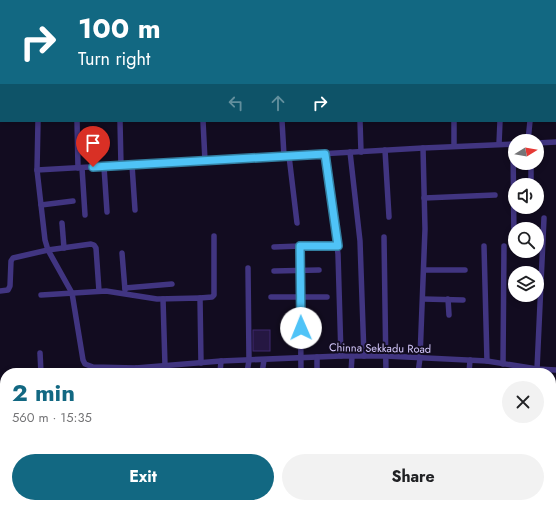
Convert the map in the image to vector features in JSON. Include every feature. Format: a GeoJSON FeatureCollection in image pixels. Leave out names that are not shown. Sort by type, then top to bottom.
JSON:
{"type":"FeatureCollection","features":[{"type":"Feature","properties":{"kind":"street"},"geometry":{"type":"LineString","coordinates":[[38,122],[37,170],[45,240],[48,250],[72,293],[83,360],[89,367]]}},
{"type":"Feature","properties":{"kind":"street"},"geometry":{"type":"LineString","coordinates":[[77,122],[85,215]]}},
{"type":"Feature","properties":{"kind":"street"},"geometry":{"type":"LineString","coordinates":[[120,122],[121,166]]}},
{"type":"Feature","properties":{"kind":"street"},"geometry":{"type":"LineString","coordinates":[[203,122],[205,161]]}},
{"type":"Feature","properties":{"kind":"street"},"geometry":{"type":"LineString","coordinates":[[282,122],[297,223]]}},
{"type":"Feature","properties":{"kind":"street"},"geometry":{"type":"LineString","coordinates":[[360,122],[361,152]]}},
{"type":"Feature","properties":{"kind":"street"},"geometry":{"type":"LineString","coordinates":[[454,122],[454,146]]}},
{"type":"Feature","properties":{"kind":"street"},"geometry":{"type":"LineString","coordinates":[[499,144],[500,122]]}},
{"type":"Feature","properties":{"kind":"street"},"geometry":{"type":"LineString","coordinates":[[529,134],[530,122]]}},
{"type":"Feature","properties":{"kind":"street"},"geometry":{"type":"LineString","coordinates":[[544,143],[556,142]]}},
{"type":"Feature","properties":{"kind":"street"},"geometry":{"type":"LineString","coordinates":[[37,170],[508,144]]}},
{"type":"Feature","properties":{"kind":"street"},"geometry":{"type":"LineString","coordinates":[[419,368],[424,270],[423,148]]}},
{"type":"Feature","properties":{"kind":"street"},"geometry":{"type":"LineString","coordinates":[[385,150],[389,217]]}},
{"type":"Feature","properties":{"kind":"street"},"geometry":{"type":"LineString","coordinates":[[350,152],[360,241],[364,356]]}},
{"type":"Feature","properties":{"kind":"street"},"geometry":{"type":"LineString","coordinates":[[325,154],[338,246],[341,356]]}},
{"type":"Feature","properties":{"kind":"street"},"geometry":{"type":"LineString","coordinates":[[132,165],[135,210]]}},
{"type":"Feature","properties":{"kind":"street"},"geometry":{"type":"LineString","coordinates":[[104,167],[107,212]]}},
{"type":"Feature","properties":{"kind":"street"},"geometry":{"type":"LineString","coordinates":[[514,170],[514,222]]}},
{"type":"Feature","properties":{"kind":"street"},"geometry":{"type":"LineString","coordinates":[[424,198],[495,195]]}},
{"type":"Feature","properties":{"kind":"street"},"geometry":{"type":"LineString","coordinates":[[41,205],[73,202]]}},
{"type":"Feature","properties":{"kind":"street"},"geometry":{"type":"LineString","coordinates":[[537,368],[544,218]]}},
{"type":"Feature","properties":{"kind":"street"},"geometry":{"type":"LineString","coordinates":[[62,223],[64,248]]}},
{"type":"Feature","properties":{"kind":"street"},"geometry":{"type":"LineString","coordinates":[[125,291],[150,298],[163,299],[212,297],[214,295],[214,236]]}},
{"type":"Feature","properties":{"kind":"street"},"geometry":{"type":"LineString","coordinates":[[384,237],[386,368]]}},
{"type":"Feature","properties":{"kind":"street"},"geometry":{"type":"LineString","coordinates":[[0,291],[8,290],[10,286],[11,260],[48,250],[91,244],[94,245],[99,291]]}},
{"type":"Feature","properties":{"kind":"street"},"geometry":{"type":"LineString","coordinates":[[300,246],[301,368]]}},
{"type":"Feature","properties":{"kind":"street"},"geometry":{"type":"LineString","coordinates":[[274,247],[338,246]]}},
{"type":"Feature","properties":{"kind":"street"},"geometry":{"type":"LineString","coordinates":[[484,246],[487,361]]}},
{"type":"Feature","properties":{"kind":"street"},"geometry":{"type":"LineString","coordinates":[[503,364],[504,246]]}},
{"type":"Feature","properties":{"kind":"street"},"geometry":{"type":"LineString","coordinates":[[122,253],[125,291]]}},
{"type":"Feature","properties":{"kind":"street"},"geometry":{"type":"LineString","coordinates":[[248,268],[249,360],[248,368]]}},
{"type":"Feature","properties":{"kind":"street"},"geometry":{"type":"LineString","coordinates":[[274,271],[319,270]]}},
{"type":"Feature","properties":{"kind":"street"},"geometry":{"type":"LineString","coordinates":[[424,270],[465,270]]}},
{"type":"Feature","properties":{"kind":"street"},"geometry":{"type":"LineString","coordinates":[[41,295],[99,291],[125,291],[172,284]]}},
{"type":"Feature","properties":{"kind":"street"},"geometry":{"type":"LineString","coordinates":[[270,297],[327,297]]}},
{"type":"Feature","properties":{"kind":"street"},"geometry":{"type":"LineString","coordinates":[[200,298],[201,363]]}},
{"type":"Feature","properties":{"kind":"street"},"geometry":{"type":"LineString","coordinates":[[163,299],[165,366]]}},
{"type":"Feature","properties":{"kind":"street"},"geometry":{"type":"LineString","coordinates":[[423,299],[463,300]]}},
{"type":"Feature","properties":{"kind":"street"},"geometry":{"type":"LineString","coordinates":[[448,299],[449,315]]}},
{"type":"Feature","properties":{"kind":"street"},"geometry":{"type":"LineString","coordinates":[[40,353],[41,368]]}},
{"type":"Feature","properties":{"kind":"street","name":"Chinna Sekkadu Road"},"geometry":{"type":"LineString","coordinates":[[153,368],[221,361],[341,356],[386,356],[487,361],[530,368]]}},
{"type":"Feature","properties":{"kind":"street"},"geometry":{"type":"LineString","coordinates":[[352,356],[352,368]]}},
{"type":"Feature","properties":{"kind":"street"},"geometry":{"type":"LineString","coordinates":[[317,357],[317,368]]}},
{"type":"Feature","properties":{"kind":"street"},"geometry":{"type":"LineString","coordinates":[[263,368],[264,360]]}},
{"type":"Feature","properties":{"kind":"street"},"geometry":{"type":"LineString","coordinates":[[469,368],[470,360]]}},
{"type":"Feature","properties":{"kind":"street"},"geometry":{"type":"LineString","coordinates":[[220,368],[221,361]]}},
{"type":"Feature","properties":{"kind":"street","name":"Chinna Sekkadu Road"},"geometry":{"type":"LineString","coordinates":[[89,367],[100,368]]}},
{"type":"Feature","properties":{"kind":"street"},"geometry":{"type":"LineString","coordinates":[[482,508],[489,508]]}},
{"type":"Feature","properties":{"kind":"building"},"geometry":{"type":"Polygon","coordinates":[[[253,330],[270,330],[270,351],[253,351],[253,330]]]}},
{"type":"Feature","properties":{"kind":"route"},"geometry":{"type":"LineString","coordinates":[[93,167],[325,154],[338,246],[300,246],[301,328]]}}]}
